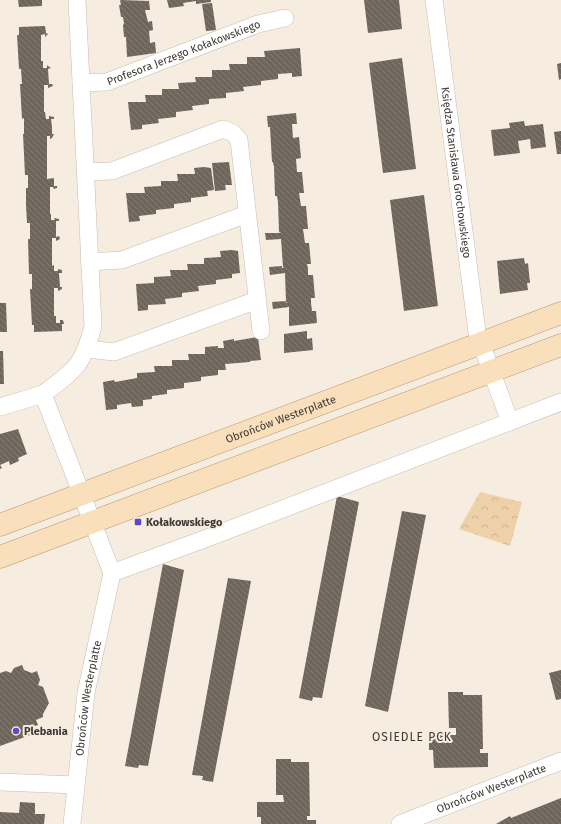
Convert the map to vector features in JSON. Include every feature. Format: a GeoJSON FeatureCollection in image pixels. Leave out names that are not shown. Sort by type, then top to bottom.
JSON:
{"type":"FeatureCollection","features":[{"type":"Feature","properties":{"kind":"main road","name":"Obrońców Westerplatte"},"geometry":{"type":"LineString","coordinates":[[0,526],[561,313]]}},
{"type":"Feature","properties":{"kind":"main road"},"geometry":{"type":"LineString","coordinates":[[0,557],[561,345]]}},
{"type":"Feature","properties":{"kind":"street"},"geometry":{"type":"LineString","coordinates":[[0,407],[43,394],[74,371],[87,349],[93,326],[76,0]]}},
{"type":"Feature","properties":{"kind":"street","name":"Księdza Stanisława Grochowskiego"},"geometry":{"type":"LineString","coordinates":[[434,0],[475,321],[481,344],[510,422]]}},
{"type":"Feature","properties":{"kind":"street","name":"Profesora Jerzego Kołakowskiego"},"geometry":{"type":"LineString","coordinates":[[81,83],[107,82],[258,24],[285,18]]}},
{"type":"Feature","properties":{"kind":"street"},"geometry":{"type":"LineString","coordinates":[[85,172],[112,170],[223,129],[233,132],[240,140],[261,331]]}},
{"type":"Feature","properties":{"kind":"street"},"geometry":{"type":"LineString","coordinates":[[90,262],[122,260],[247,214]]}},
{"type":"Feature","properties":{"kind":"street"},"geometry":{"type":"LineString","coordinates":[[87,349],[114,352],[257,300]]}},
{"type":"Feature","properties":{"kind":"street"},"geometry":{"type":"LineString","coordinates":[[43,394],[112,573],[225,532],[561,402]]}},
{"type":"Feature","properties":{"kind":"street","name":"Obrońców Westerplatte"},"geometry":{"type":"LineString","coordinates":[[72,824],[86,693],[112,573]]}},
{"type":"Feature","properties":{"kind":"street","name":"Obrońców Westerplatte"},"geometry":{"type":"LineString","coordinates":[[400,824],[561,761]]}},
{"type":"Feature","properties":{"kind":"street"},"geometry":{"type":"LineString","coordinates":[[0,782],[76,784]]}},
{"type":"Feature","properties":{"kind":"green space"},"geometry":{"type":"Polygon","coordinates":[[[480,492],[522,502],[510,546],[459,529],[480,492]]]}},
{"type":"Feature","properties":{"kind":"building"},"geometry":{"type":"Polygon","coordinates":[[[18,0],[42,0],[42,6],[19,7],[18,0]]]}},
{"type":"Feature","properties":{"kind":"building"},"geometry":{"type":"Polygon","coordinates":[[[120,0],[149,1],[150,10],[145,10],[148,22],[152,21],[153,30],[149,31],[150,43],[155,42],[156,53],[127,57],[123,17],[121,17],[119,5],[121,5],[120,0]]]}},
{"type":"Feature","properties":{"kind":"building"},"geometry":{"type":"Polygon","coordinates":[[[167,0],[211,0],[211,2],[196,4],[196,1],[189,2],[183,3],[184,6],[169,8],[167,0]]]}},
{"type":"Feature","properties":{"kind":"building"},"geometry":{"type":"Polygon","coordinates":[[[364,0],[399,0],[402,29],[368,33],[364,0]]]}},
{"type":"Feature","properties":{"kind":"building"},"geometry":{"type":"Polygon","coordinates":[[[212,3],[216,30],[206,31],[202,4],[212,3]]]}},
{"type":"Feature","properties":{"kind":"building"},"geometry":{"type":"Polygon","coordinates":[[[45,26],[46,33],[48,34],[45,37],[45,34],[41,35],[41,61],[43,61],[43,68],[47,68],[47,65],[51,68],[48,69],[49,84],[52,84],[53,86],[48,88],[48,85],[44,85],[44,112],[46,119],[49,119],[49,116],[54,117],[54,119],[51,119],[52,134],[54,134],[50,139],[50,136],[47,136],[47,179],[54,178],[54,186],[57,186],[57,188],[54,189],[53,187],[50,187],[50,214],[51,220],[55,220],[54,218],[59,219],[59,221],[56,221],[56,237],[59,236],[60,239],[56,241],[56,238],[52,238],[52,266],[54,265],[54,271],[58,271],[58,269],[62,270],[62,273],[59,273],[60,287],[62,287],[62,289],[58,291],[58,288],[54,288],[54,316],[56,316],[56,323],[60,323],[60,320],[63,320],[64,324],[62,324],[62,331],[34,332],[34,325],[32,325],[30,289],[32,289],[32,274],[29,274],[28,239],[30,239],[30,223],[27,223],[26,205],[28,175],[25,175],[23,134],[24,118],[22,119],[20,84],[22,84],[21,69],[19,69],[17,35],[19,35],[19,27],[45,26]]]}},
{"type":"Feature","properties":{"kind":"building"},"geometry":{"type":"Polygon","coordinates":[[[300,48],[302,76],[292,77],[292,73],[278,74],[278,79],[261,81],[261,85],[243,87],[244,91],[226,93],[226,98],[209,99],[209,104],[192,106],[193,110],[176,112],[176,117],[158,119],[159,123],[142,125],[142,129],[131,130],[128,102],[146,102],[145,95],[162,95],[162,89],[179,89],[178,83],[196,82],[195,77],[212,77],[212,70],[230,70],[229,64],[247,64],[247,57],[265,57],[264,51],[300,48]]]}},
{"type":"Feature","properties":{"kind":"building"},"geometry":{"type":"Polygon","coordinates":[[[402,58],[416,169],[383,173],[369,63],[402,58]]]}},
{"type":"Feature","properties":{"kind":"building"},"geometry":{"type":"Polygon","coordinates":[[[561,63],[561,79],[559,80],[557,64],[561,63]]]}},
{"type":"Feature","properties":{"kind":"building"},"geometry":{"type":"Polygon","coordinates":[[[296,113],[297,124],[292,124],[293,138],[299,137],[301,158],[296,159],[297,172],[302,172],[304,193],[299,193],[301,206],[306,206],[308,229],[303,229],[305,243],[309,243],[311,264],[307,264],[308,275],[313,275],[315,298],[311,298],[311,303],[312,311],[316,311],[317,323],[289,326],[289,307],[273,309],[272,302],[286,301],[285,273],[270,275],[269,267],[282,266],[282,268],[284,268],[281,239],[266,240],[265,233],[281,233],[279,232],[278,202],[277,196],[275,196],[270,127],[268,127],[267,116],[296,113]]]}},
{"type":"Feature","properties":{"kind":"building"},"geometry":{"type":"Polygon","coordinates":[[[524,121],[525,126],[543,124],[546,147],[531,149],[530,139],[518,141],[520,153],[494,156],[491,130],[510,128],[509,123],[524,121]]]}},
{"type":"Feature","properties":{"kind":"building"},"geometry":{"type":"Polygon","coordinates":[[[561,131],[561,154],[557,154],[554,132],[561,131]]]}},
{"type":"Feature","properties":{"kind":"building"},"geometry":{"type":"Polygon","coordinates":[[[229,162],[232,185],[225,185],[226,190],[215,191],[212,163],[229,162]]]}},
{"type":"Feature","properties":{"kind":"building"},"geometry":{"type":"Polygon","coordinates":[[[194,168],[211,168],[214,190],[207,191],[208,196],[191,198],[191,202],[174,204],[174,208],[156,210],[156,214],[139,216],[140,221],[129,222],[126,193],[145,193],[144,187],[161,186],[161,181],[178,181],[177,174],[195,174],[194,168]]]}},
{"type":"Feature","properties":{"kind":"building"},"geometry":{"type":"Polygon","coordinates":[[[424,195],[438,306],[404,311],[390,200],[424,195]]]}},
{"type":"Feature","properties":{"kind":"building"},"geometry":{"type":"Polygon","coordinates":[[[220,251],[238,251],[240,273],[232,274],[232,278],[216,280],[216,284],[198,286],[199,291],[182,293],[182,297],[165,299],[166,304],[148,305],[148,310],[138,311],[136,284],[154,283],[154,277],[171,276],[170,270],[188,270],[187,264],[204,264],[204,258],[221,257],[220,251]]]}},
{"type":"Feature","properties":{"kind":"building"},"geometry":{"type":"Polygon","coordinates":[[[524,258],[525,264],[528,263],[530,283],[527,283],[528,290],[500,294],[497,261],[524,258]]]}},
{"type":"Feature","properties":{"kind":"building"},"geometry":{"type":"Polygon","coordinates":[[[0,303],[6,303],[7,332],[0,332],[0,303]]]}},
{"type":"Feature","properties":{"kind":"building"},"geometry":{"type":"Polygon","coordinates":[[[307,331],[307,339],[312,338],[313,350],[284,353],[284,334],[307,331]]]}},
{"type":"Feature","properties":{"kind":"building"},"geometry":{"type":"Polygon","coordinates":[[[258,337],[261,360],[225,364],[226,370],[218,370],[218,375],[201,377],[201,381],[184,383],[184,388],[167,390],[167,394],[152,396],[152,399],[143,400],[143,406],[132,407],[131,403],[117,405],[117,409],[106,410],[103,382],[114,380],[115,382],[137,378],[137,373],[155,372],[154,366],[172,366],[172,360],[189,360],[188,354],[205,354],[205,347],[218,346],[218,348],[224,348],[223,341],[234,339],[234,341],[258,337]]]}},
{"type":"Feature","properties":{"kind":"building"},"geometry":{"type":"Polygon","coordinates":[[[0,351],[3,351],[4,384],[0,384],[0,351]]]}},
{"type":"Feature","properties":{"kind":"building"},"geometry":{"type":"Polygon","coordinates":[[[18,429],[27,454],[18,458],[19,461],[10,465],[9,461],[0,465],[0,434],[18,429]]]}},
{"type":"Feature","properties":{"kind":"building"},"geometry":{"type":"Polygon","coordinates":[[[337,496],[359,502],[322,698],[313,697],[312,701],[299,698],[337,496]]]}},
{"type":"Feature","properties":{"kind":"building"},"geometry":{"type":"Polygon","coordinates":[[[402,511],[426,515],[388,712],[365,706],[402,511]]]}},
{"type":"Feature","properties":{"kind":"building"},"geometry":{"type":"Polygon","coordinates":[[[163,564],[184,570],[148,766],[139,765],[138,768],[125,766],[163,564]]]}},
{"type":"Feature","properties":{"kind":"building"},"geometry":{"type":"Polygon","coordinates":[[[228,578],[251,581],[213,782],[202,780],[203,776],[192,775],[228,578]]]}},
{"type":"Feature","properties":{"kind":"building"},"geometry":{"type":"Polygon","coordinates":[[[22,665],[24,670],[32,673],[37,671],[40,680],[38,685],[43,687],[49,703],[43,717],[36,720],[38,725],[30,728],[33,734],[0,746],[0,673],[6,671],[11,673],[14,668],[22,665]]]}},
{"type":"Feature","properties":{"kind":"building"},"geometry":{"type":"Polygon","coordinates":[[[561,670],[561,699],[556,700],[549,673],[561,670]]]}},
{"type":"Feature","properties":{"kind":"building"},"geometry":{"type":"Polygon","coordinates":[[[448,692],[463,692],[463,695],[482,695],[483,749],[480,749],[480,753],[488,753],[488,767],[434,768],[433,750],[429,750],[429,735],[456,735],[456,728],[449,728],[448,692]]]}},
{"type":"Feature","properties":{"kind":"building"},"geometry":{"type":"Polygon","coordinates":[[[276,759],[291,759],[291,762],[309,762],[310,816],[307,816],[307,820],[316,820],[316,824],[261,824],[261,817],[257,817],[257,802],[284,802],[283,795],[276,795],[276,759]]]}},
{"type":"Feature","properties":{"kind":"building"},"geometry":{"type":"Polygon","coordinates":[[[561,798],[561,824],[496,824],[510,816],[511,818],[561,798]]]}},
{"type":"Feature","properties":{"kind":"building"},"geometry":{"type":"Polygon","coordinates":[[[20,802],[35,803],[35,814],[45,814],[44,824],[0,824],[0,812],[19,813],[20,802]]]}},
{"type":"Feature","properties":{"kind":"place","name":"Kołakowskiego"},"geometry":{"type":"Point","coordinates":[138,522]}},
{"type":"Feature","properties":{"kind":"place","name":"Plebania"},"geometry":{"type":"Point","coordinates":[16,731]}},
{"type":"Feature","properties":{"kind":"district","name":"OSIEDLE PCK"},"geometry":{"type":"Point","coordinates":[412,737]}}]}
